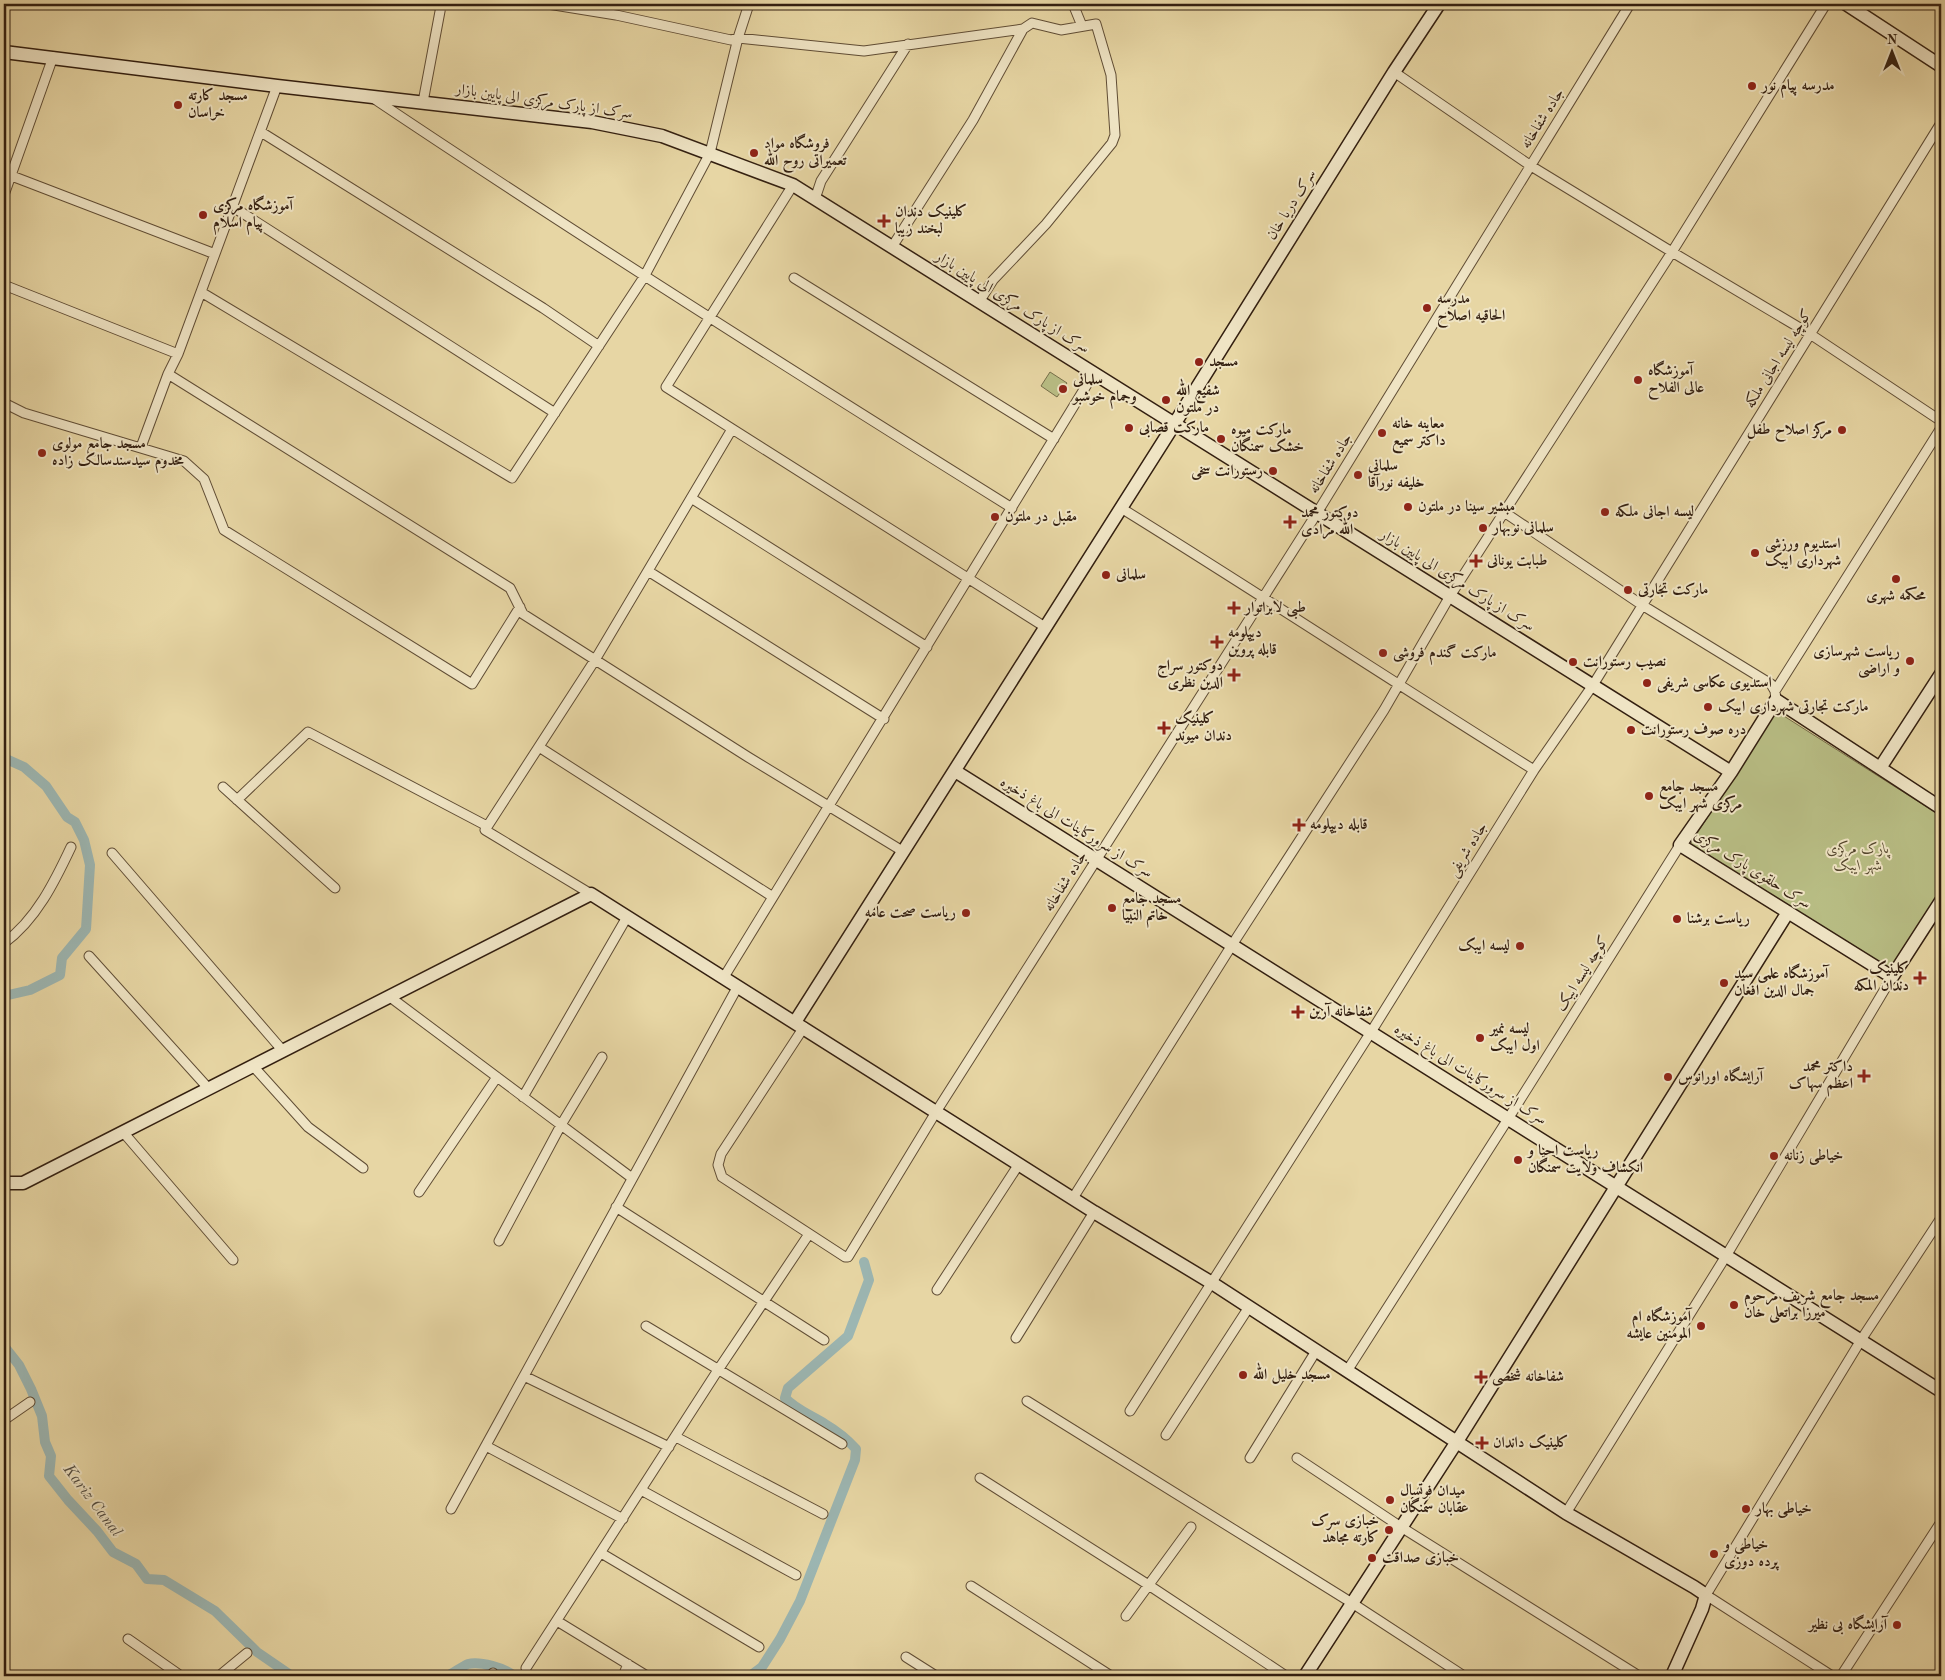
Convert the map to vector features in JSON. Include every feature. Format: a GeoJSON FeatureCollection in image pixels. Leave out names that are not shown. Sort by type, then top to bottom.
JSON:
{"type":"FeatureCollection","features":[{"type":"Feature","properties":{"kind":"street"},"geometry":{"type":"LineString","coordinates":[[423,102],[440,4]]}},
{"type":"Feature","properties":{"kind":"street"},"geometry":{"type":"LineString","coordinates":[[548,4],[616,15],[731,40],[738,38],[864,51],[1023,29],[1032,23],[1061,30],[1096,24],[1111,75],[1115,135],[1112,144],[1046,224],[993,280],[979,302]]}},
{"type":"Feature","properties":{"kind":"street"},"geometry":{"type":"LineString","coordinates":[[201,292],[512,478],[644,277],[710,153],[738,38],[749,4]]}},
{"type":"Feature","properties":{"kind":"street"},"geometry":{"type":"LineString","coordinates":[[1073,4],[1082,26]]}},
{"type":"Feature","properties":{"kind":"street","name":"سرک دریا خان"},"geometry":{"type":"LineString","coordinates":[[799,1024],[904,852],[1438,4]]}},
{"type":"Feature","properties":{"kind":"street","name":"جاده شفاخانه"},"geometry":{"type":"LineString","coordinates":[[809,1234],[845,1257],[850,1255],[936,1112],[1317,513],[1630,4]]}},
{"type":"Feature","properties":{"kind":"street"},"geometry":{"type":"LineString","coordinates":[[1073,1198],[1398,685],[1450,596],[1672,252],[1826,4]]}},
{"type":"Feature","properties":{"kind":"street"},"geometry":{"type":"LineString","coordinates":[[1846,4],[1941,66]]}},
{"type":"Feature","properties":{"kind":"street"},"geometry":{"type":"LineString","coordinates":[[892,247],[973,120],[1023,29]]}},
{"type":"Feature","properties":{"kind":"street"},"geometry":{"type":"LineString","coordinates":[[815,199],[821,181],[908,44]]}},
{"type":"Feature","properties":{"kind":"street","name":"سرک از پارک مرکزی الی پایین بازار"},"geometry":{"type":"LineString","coordinates":[[4,52],[592,122],[662,136],[793,185],[1731,772]]}},
{"type":"Feature","properties":{"kind":"street"},"geometry":{"type":"LineString","coordinates":[[4,195],[7,174],[53,57]]}},
{"type":"Feature","properties":{"kind":"street"},"geometry":{"type":"LineString","coordinates":[[1394,72],[1531,166],[1810,334],[1941,421]]}},
{"type":"Feature","properties":{"kind":"street"},"geometry":{"type":"LineString","coordinates":[[141,446],[168,374],[178,354],[278,86]]}},
{"type":"Feature","properties":{"kind":"street"},"geometry":{"type":"LineString","coordinates":[[371,97],[709,319],[1012,508]]}},
{"type":"Feature","properties":{"kind":"street","name":"کوچه لیسه اجانی ملکه"},"geometry":{"type":"LineString","coordinates":[[1593,685],[1941,123]]}},
{"type":"Feature","properties":{"kind":"street"},"geometry":{"type":"LineString","coordinates":[[261,132],[542,308],[599,346]]}},
{"type":"Feature","properties":{"kind":"street"},"geometry":{"type":"LineString","coordinates":[[7,174],[215,254]]}},
{"type":"Feature","properties":{"kind":"street"},"geometry":{"type":"LineString","coordinates":[[793,185],[666,387],[1045,627]]}},
{"type":"Feature","properties":{"kind":"street"},"geometry":{"type":"LineString","coordinates":[[233,207],[555,412]]}},
{"type":"Feature","properties":{"kind":"street"},"geometry":{"type":"LineString","coordinates":[[794,278],[1054,439]]}},
{"type":"Feature","properties":{"kind":"street"},"geometry":{"type":"LineString","coordinates":[[4,285],[178,354]]}},
{"type":"Feature","properties":{"kind":"street"},"geometry":{"type":"LineString","coordinates":[[724,977],[828,806],[884,719],[1094,373]]}},
{"type":"Feature","properties":{"kind":"street"},"geometry":{"type":"LineString","coordinates":[[168,374],[510,588],[523,614],[904,852]]}},
{"type":"Feature","properties":{"kind":"street"},"geometry":{"type":"LineString","coordinates":[[4,403],[24,412],[141,446],[184,461],[204,479],[224,530],[472,684],[520,607]]}},
{"type":"Feature","properties":{"kind":"street"},"geometry":{"type":"LineString","coordinates":[[1776,695],[1941,428]]}},
{"type":"Feature","properties":{"kind":"street"},"geometry":{"type":"LineString","coordinates":[[732,429],[594,660],[484,830],[724,977],[1094,1212],[1212,1283],[1566,1513],[1694,1587],[1832,1676]]}},
{"type":"Feature","properties":{"kind":"street"},"geometry":{"type":"LineString","coordinates":[[691,498],[928,647]]}},
{"type":"Feature","properties":{"kind":"street"},"geometry":{"type":"LineString","coordinates":[[1122,508],[1264,596],[1398,685],[1534,770]]}},
{"type":"Feature","properties":{"kind":"street"},"geometry":{"type":"LineString","coordinates":[[1504,512],[1642,605],[1771,684],[1776,695],[1941,808]]}},
{"type":"Feature","properties":{"kind":"street"},"geometry":{"type":"LineString","coordinates":[[648,571],[884,719]]}},
{"type":"Feature","properties":{"kind":"street"},"geometry":{"type":"LineString","coordinates":[[1880,768],[1941,674]]}},
{"type":"Feature","properties":{"kind":"street","name":"جاده شریفی"},"geometry":{"type":"LineString","coordinates":[[1130,1411],[1371,1032],[1534,770],[1593,685]]}},
{"type":"Feature","properties":{"kind":"street","name":"سرک حلقوی پارک مرکزی"},"geometry":{"type":"LineString","coordinates":[[1776,695],[1731,772],[1680,845],[1892,977]]}},
{"type":"Feature","properties":{"kind":"street"},"geometry":{"type":"LineString","coordinates":[[238,800],[308,732],[386,775],[487,826]]}},
{"type":"Feature","properties":{"kind":"street"},"geometry":{"type":"LineString","coordinates":[[539,746],[772,897]]}},
{"type":"Feature","properties":{"kind":"street","name":"سرک از سرورکاینات الی باغ ذخیره"},"geometry":{"type":"LineString","coordinates":[[955,771],[1941,1390]]}},
{"type":"Feature","properties":{"kind":"street"},"geometry":{"type":"LineString","coordinates":[[223,787],[335,888]]}},
{"type":"Feature","properties":{"kind":"street","name":"کوچه لیسه ایبک"},"geometry":{"type":"LineString","coordinates":[[1347,1370],[1680,845]]}},
{"type":"Feature","properties":{"kind":"street"},"geometry":{"type":"LineString","coordinates":[[4,943],[12,937],[53,884],[71,847]]}},
{"type":"Feature","properties":{"kind":"street"},"geometry":{"type":"LineString","coordinates":[[112,853],[283,1051]]}},
{"type":"Feature","properties":{"kind":"street"},"geometry":{"type":"LineString","coordinates":[[4,1183],[23,1183],[590,894]]}},
{"type":"Feature","properties":{"kind":"street"},"geometry":{"type":"LineString","coordinates":[[1566,1513],[1726,1256],[1892,977],[1940,907]]}},
{"type":"Feature","properties":{"kind":"street"},"geometry":{"type":"LineString","coordinates":[[1305,1676],[1456,1443],[1788,912]]}},
{"type":"Feature","properties":{"kind":"street"},"geometry":{"type":"LineString","coordinates":[[523,1097],[627,917]]}},
{"type":"Feature","properties":{"kind":"street"},"geometry":{"type":"LineString","coordinates":[[88,956],[209,1089]]}},
{"type":"Feature","properties":{"kind":"street"},"geometry":{"type":"LineString","coordinates":[[451,1509],[738,986]]}},
{"type":"Feature","properties":{"kind":"street"},"geometry":{"type":"LineString","coordinates":[[390,996],[632,1178]]}},
{"type":"Feature","properties":{"kind":"street"},"geometry":{"type":"LineString","coordinates":[[526,1668],[602,1553],[718,1370],[809,1234],[722,1177],[718,1165],[722,1154],[799,1024]]}},
{"type":"Feature","properties":{"kind":"street"},"geometry":{"type":"LineString","coordinates":[[499,1241],[561,1126],[602,1057]]}},
{"type":"Feature","properties":{"kind":"street"},"geometry":{"type":"LineString","coordinates":[[253,1066],[308,1127],[363,1168]]}},
{"type":"Feature","properties":{"kind":"street"},"geometry":{"type":"LineString","coordinates":[[419,1192],[497,1077]]}},
{"type":"Feature","properties":{"kind":"street"},"geometry":{"type":"LineString","coordinates":[[123,1132],[233,1260]]}},
{"type":"Feature","properties":{"kind":"street"},"geometry":{"type":"LineString","coordinates":[[937,1290],[1018,1164]]}},
{"type":"Feature","properties":{"kind":"street"},"geometry":{"type":"LineString","coordinates":[[616,1208],[824,1340]]}},
{"type":"Feature","properties":{"kind":"street"},"geometry":{"type":"LineString","coordinates":[[1016,1338],[1094,1212]]}},
{"type":"Feature","properties":{"kind":"street"},"geometry":{"type":"LineString","coordinates":[[1677,1674],[1706,1595],[1861,1340],[1941,1218]]}},
{"type":"Feature","properties":{"kind":"street"},"geometry":{"type":"LineString","coordinates":[[1166,1435],[1248,1307]]}},
{"type":"Feature","properties":{"kind":"street"},"geometry":{"type":"LineString","coordinates":[[646,1326],[842,1444]]}},
{"type":"Feature","properties":{"kind":"street"},"geometry":{"type":"LineString","coordinates":[[1250,1458],[1316,1351]]}},
{"type":"Feature","properties":{"kind":"street"},"geometry":{"type":"LineString","coordinates":[[524,1376],[669,1447]]}},
{"type":"Feature","properties":{"kind":"street"},"geometry":{"type":"LineString","coordinates":[[1027,1401],[1352,1603],[1464,1676]]}},
{"type":"Feature","properties":{"kind":"street"},"geometry":{"type":"LineString","coordinates":[[4,1420],[30,1402]]}},
{"type":"Feature","properties":{"kind":"street"},"geometry":{"type":"LineString","coordinates":[[676,1437],[823,1514]]}},
{"type":"Feature","properties":{"kind":"street"},"geometry":{"type":"LineString","coordinates":[[486,1446],[623,1519]]}},
{"type":"Feature","properties":{"kind":"street"},"geometry":{"type":"LineString","coordinates":[[1297,1458],[1401,1527],[1639,1676]]}},
{"type":"Feature","properties":{"kind":"street"},"geometry":{"type":"LineString","coordinates":[[980,1478],[1147,1584],[1286,1676]]}},
{"type":"Feature","properties":{"kind":"street"},"geometry":{"type":"LineString","coordinates":[[641,1490],[796,1576]]}},
{"type":"Feature","properties":{"kind":"street"},"geometry":{"type":"LineString","coordinates":[[1841,1676],[1941,1522]]}},
{"type":"Feature","properties":{"kind":"street"},"geometry":{"type":"LineString","coordinates":[[1126,1616],[1147,1584],[1191,1527]]}},
{"type":"Feature","properties":{"kind":"street"},"geometry":{"type":"LineString","coordinates":[[602,1553],[759,1647]]}},
{"type":"Feature","properties":{"kind":"street"},"geometry":{"type":"LineString","coordinates":[[971,1586],[1111,1676]]}},
{"type":"Feature","properties":{"kind":"street"},"geometry":{"type":"LineString","coordinates":[[557,1620],[647,1676]]}},
{"type":"Feature","properties":{"kind":"street"},"geometry":{"type":"LineString","coordinates":[[128,1639],[181,1676]]}},
{"type":"Feature","properties":{"kind":"street"},"geometry":{"type":"LineString","coordinates":[[219,1676],[247,1653]]}},
{"type":"Feature","properties":{"kind":"street"},"geometry":{"type":"LineString","coordinates":[[906,1657],[936,1676]]}},
{"type":"Feature","properties":{"kind":"street"},"geometry":{"type":"LineString","coordinates":[[623,1676],[628,1664]]}},
{"type":"Feature","properties":{"kind":"green space"},"geometry":{"type":"Polygon","coordinates":[[[1050,372],[1067,383],[1057,397],[1041,386],[1050,372]]]}},
{"type":"Feature","properties":{"kind":"green space","name":"پارک مرکزی شهر ایبک"},"geometry":{"type":"Polygon","coordinates":[[[1776,711],[1941,816],[1941,893],[1890,973],[1689,846],[1776,711]]]}},
{"type":"Feature","properties":{"kind":"waterway","name":"Kariz Canal"},"geometry":{"type":"LineString","coordinates":[[4,758],[24,767],[46,786],[67,817],[75,822],[84,840],[90,865],[86,929],[62,958],[60,975],[30,990],[4,996]]}},
{"type":"Feature","properties":{"kind":"waterway"},"geometry":{"type":"LineString","coordinates":[[750,1676],[762,1667],[780,1639],[800,1601],[855,1460],[856,1449],[838,1432],[794,1406],[785,1398],[788,1388],[848,1336],[869,1280],[864,1262]]}},
{"type":"Feature","properties":{"kind":"waterway","name":"Kariz Canal"},"geometry":{"type":"LineString","coordinates":[[4,1346],[19,1365],[42,1416],[45,1442],[51,1456],[49,1476],[113,1552],[136,1564],[147,1579],[164,1580],[215,1611],[257,1652],[292,1676]]}},
{"type":"Feature","properties":{"kind":"waterway","name":"Kariz Canal"},"geometry":{"type":"LineString","coordinates":[[447,1676],[465,1665],[473,1663],[505,1670],[514,1676]]}},
{"type":"Feature","properties":{"kind":"place","name":"مدرسه پیام نور"},"geometry":{"type":"Point","coordinates":[1752,86]}},
{"type":"Feature","properties":{"kind":"place","name":"مسجد کارته خراسان"},"geometry":{"type":"Point","coordinates":[178,105]}},
{"type":"Feature","properties":{"kind":"place","name":"فروشگاه مواد تعمیراتی روح الله"},"geometry":{"type":"Point","coordinates":[754,153]}},
{"type":"Feature","properties":{"kind":"place","name":"آموزشگاه مرکزی پیام اسلام"},"geometry":{"type":"Point","coordinates":[203,215]}},
{"type":"Feature","properties":{"kind":"place","name":"کلینیک دندان لبخند زیبا"},"geometry":{"type":"Point","coordinates":[884,221]}},
{"type":"Feature","properties":{"kind":"place","name":"مدرسه الحاقیه اصلاح"},"geometry":{"type":"Point","coordinates":[1427,308]}},
{"type":"Feature","properties":{"kind":"place","name":"مسجد"},"geometry":{"type":"Point","coordinates":[1199,362]}},
{"type":"Feature","properties":{"kind":"place","name":"آموزشگاه عالی الفلاح"},"geometry":{"type":"Point","coordinates":[1638,380]}},
{"type":"Feature","properties":{"kind":"place","name":"سلمانی وحمام خوشبو"},"geometry":{"type":"Point","coordinates":[1063,389]}},
{"type":"Feature","properties":{"kind":"place","name":"شفیع الله در ملتون"},"geometry":{"type":"Point","coordinates":[1166,400]}},
{"type":"Feature","properties":{"kind":"place","name":"مارکت قصابی"},"geometry":{"type":"Point","coordinates":[1129,428]}},
{"type":"Feature","properties":{"kind":"place","name":"مرکز اصلاح طفل"},"geometry":{"type":"Point","coordinates":[1842,430]}},
{"type":"Feature","properties":{"kind":"place","name":"معاینه خانه داکتر سمیع"},"geometry":{"type":"Point","coordinates":[1382,433]}},
{"type":"Feature","properties":{"kind":"place","name":"مارکت میوه خشک سمنگان"},"geometry":{"type":"Point","coordinates":[1221,439]}},
{"type":"Feature","properties":{"kind":"place","name":"مسجد جامع مولوی مخدوم سیدسندسالک زاده"},"geometry":{"type":"Point","coordinates":[42,453]}},
{"type":"Feature","properties":{"kind":"place","name":"رستورانت سخی"},"geometry":{"type":"Point","coordinates":[1273,471]}},
{"type":"Feature","properties":{"kind":"place","name":"سلمانی خلیفه نورآقا"},"geometry":{"type":"Point","coordinates":[1358,475]}},
{"type":"Feature","properties":{"kind":"place","name":"مبشیر سینا در ملتون"},"geometry":{"type":"Point","coordinates":[1408,507]}},
{"type":"Feature","properties":{"kind":"place","name":"لیسه اجانی ملکه"},"geometry":{"type":"Point","coordinates":[1605,512]}},
{"type":"Feature","properties":{"kind":"place","name":"مقبل در ملتون"},"geometry":{"type":"Point","coordinates":[995,517]}},
{"type":"Feature","properties":{"kind":"place","name":"دوکتور محمد الله مرادی"},"geometry":{"type":"Point","coordinates":[1290,522]}},
{"type":"Feature","properties":{"kind":"place","name":"سلمانی نوبهار"},"geometry":{"type":"Point","coordinates":[1483,528]}},
{"type":"Feature","properties":{"kind":"place","name":"استدیوم ورزشی شهرداری ایبک"},"geometry":{"type":"Point","coordinates":[1755,553]}},
{"type":"Feature","properties":{"kind":"place","name":"طبابت یونانی"},"geometry":{"type":"Point","coordinates":[1476,561]}},
{"type":"Feature","properties":{"kind":"place","name":"سلمانی"},"geometry":{"type":"Point","coordinates":[1106,575]}},
{"type":"Feature","properties":{"kind":"place","name":"محکمه شهری"},"geometry":{"type":"Point","coordinates":[1896,579]}},
{"type":"Feature","properties":{"kind":"place","name":"مارکت تجارتی"},"geometry":{"type":"Point","coordinates":[1628,590]}},
{"type":"Feature","properties":{"kind":"place","name":"طبی لابراتوار"},"geometry":{"type":"Point","coordinates":[1234,608]}},
{"type":"Feature","properties":{"kind":"place","name":"دیپلومه قابله پروین"},"geometry":{"type":"Point","coordinates":[1217,642]}},
{"type":"Feature","properties":{"kind":"place","name":"مارکت گندم فروشی"},"geometry":{"type":"Point","coordinates":[1383,653]}},
{"type":"Feature","properties":{"kind":"place","name":"ریاست شهرسازی و اراضی"},"geometry":{"type":"Point","coordinates":[1910,661]}},
{"type":"Feature","properties":{"kind":"place","name":"نصیب رستورانت"},"geometry":{"type":"Point","coordinates":[1573,662]}},
{"type":"Feature","properties":{"kind":"place","name":"دوکتور سراج الدین نظری"},"geometry":{"type":"Point","coordinates":[1234,675]}},
{"type":"Feature","properties":{"kind":"place","name":"استدیوی عکاسی شریفی"},"geometry":{"type":"Point","coordinates":[1647,683]}},
{"type":"Feature","properties":{"kind":"place","name":"مارکت تجارتی شهرداری ایبک"},"geometry":{"type":"Point","coordinates":[1708,707]}},
{"type":"Feature","properties":{"kind":"place","name":"کلینیک دندان میوند"},"geometry":{"type":"Point","coordinates":[1164,728]}},
{"type":"Feature","properties":{"kind":"place","name":"دره صوف رستورانت"},"geometry":{"type":"Point","coordinates":[1631,730]}},
{"type":"Feature","properties":{"kind":"place","name":"مسجد جامع مرکزی شهر ایبک"},"geometry":{"type":"Point","coordinates":[1649,796]}},
{"type":"Feature","properties":{"kind":"place","name":"قابله دیپلومه"},"geometry":{"type":"Point","coordinates":[1299,825]}},
{"type":"Feature","properties":{"kind":"place","name":"مسجد جامع خاتم النبیا"},"geometry":{"type":"Point","coordinates":[1112,908]}},
{"type":"Feature","properties":{"kind":"place","name":"ریاست صحت عامه"},"geometry":{"type":"Point","coordinates":[966,913]}},
{"type":"Feature","properties":{"kind":"place","name":"ریاست برشنا"},"geometry":{"type":"Point","coordinates":[1677,919]}},
{"type":"Feature","properties":{"kind":"place","name":"لیسه ایبک"},"geometry":{"type":"Point","coordinates":[1520,946]}},
{"type":"Feature","properties":{"kind":"place","name":"کلینیک دندان المکه"},"geometry":{"type":"Point","coordinates":[1920,978]}},
{"type":"Feature","properties":{"kind":"place","name":"آموزشگاه علمی سید جمال الدین افغان"},"geometry":{"type":"Point","coordinates":[1724,983]}},
{"type":"Feature","properties":{"kind":"place","name":"شفاخانه آرین"},"geometry":{"type":"Point","coordinates":[1298,1012]}},
{"type":"Feature","properties":{"kind":"place","name":"لیسه نمیر اول ایبک"},"geometry":{"type":"Point","coordinates":[1480,1038]}},
{"type":"Feature","properties":{"kind":"place","name":"داکتر محمد اعظم سهاک"},"geometry":{"type":"Point","coordinates":[1864,1076]}},
{"type":"Feature","properties":{"kind":"place","name":"آرایشگاه اورانوس"},"geometry":{"type":"Point","coordinates":[1668,1077]}},
{"type":"Feature","properties":{"kind":"place","name":"خیاطی زنانه"},"geometry":{"type":"Point","coordinates":[1774,1156]}},
{"type":"Feature","properties":{"kind":"place","name":"ریاست احیا و انکشاف ولایت سمنگان"},"geometry":{"type":"Point","coordinates":[1518,1160]}},
{"type":"Feature","properties":{"kind":"place","name":"مسجد جامع شریف مرحوم میرزا براتعلی خان"},"geometry":{"type":"Point","coordinates":[1734,1305]}},
{"type":"Feature","properties":{"kind":"place","name":"آموزشگاه ام المومنین عایشه"},"geometry":{"type":"Point","coordinates":[1701,1326]}},
{"type":"Feature","properties":{"kind":"place","name":"مسجد خلیل الله"},"geometry":{"type":"Point","coordinates":[1243,1375]}},
{"type":"Feature","properties":{"kind":"place","name":"شفاخانه شخصی"},"geometry":{"type":"Point","coordinates":[1481,1377]}},
{"type":"Feature","properties":{"kind":"place","name":"کلینیک داندان"},"geometry":{"type":"Point","coordinates":[1482,1443]}},
{"type":"Feature","properties":{"kind":"place","name":"میدان فوتسال عقابان سمنگان"},"geometry":{"type":"Point","coordinates":[1390,1500]}},
{"type":"Feature","properties":{"kind":"place","name":"خیاطی بهار"},"geometry":{"type":"Point","coordinates":[1746,1509]}},
{"type":"Feature","properties":{"kind":"place","name":"خبازی سرک کارته مجاهد"},"geometry":{"type":"Point","coordinates":[1389,1530]}},
{"type":"Feature","properties":{"kind":"place","name":"خیاطی و پرده دوزی"},"geometry":{"type":"Point","coordinates":[1714,1554]}},
{"type":"Feature","properties":{"kind":"place","name":"خبازی صداقت"},"geometry":{"type":"Point","coordinates":[1372,1558]}},
{"type":"Feature","properties":{"kind":"place","name":"آرایشگاه بی نظیر"},"geometry":{"type":"Point","coordinates":[1897,1625]}}]}
